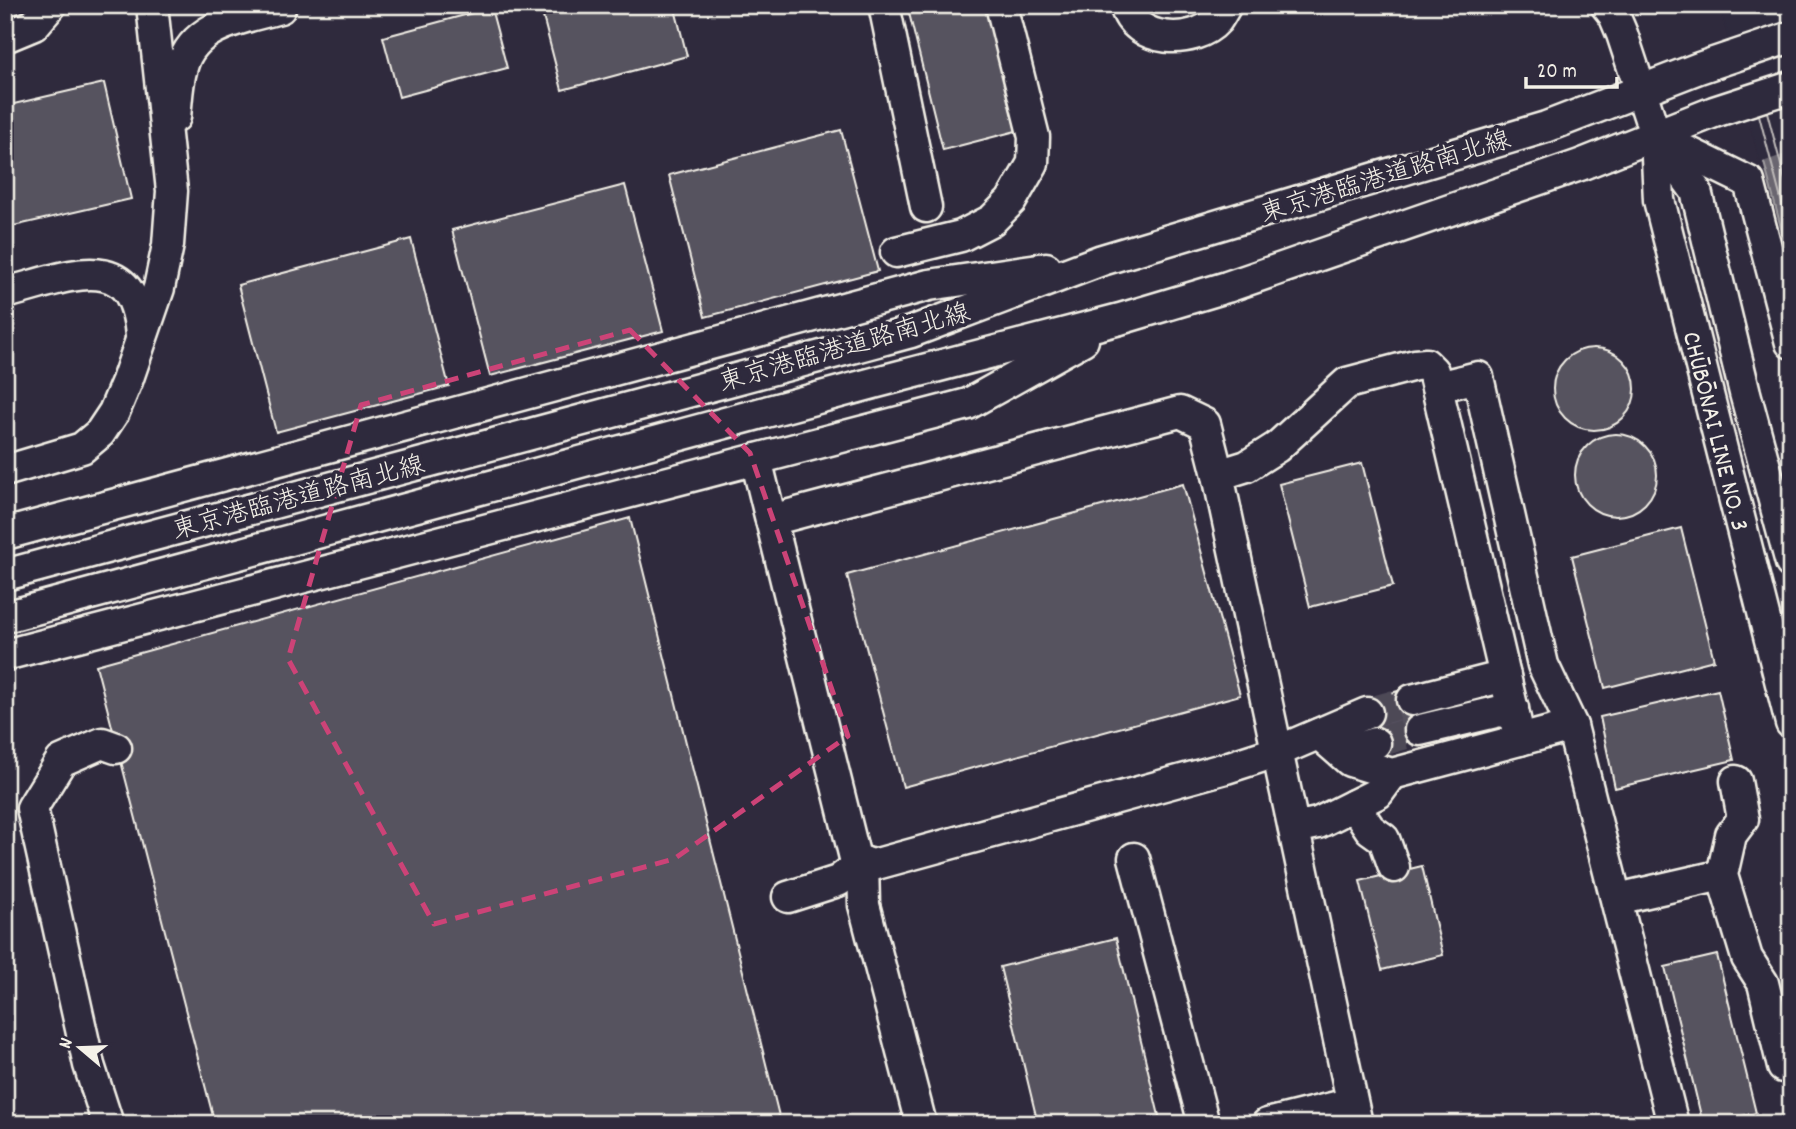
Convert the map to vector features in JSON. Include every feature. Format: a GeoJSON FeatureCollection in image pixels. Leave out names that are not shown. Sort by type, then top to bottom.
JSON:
{"type":"FeatureCollection","features":[{"type":"Feature","properties":{"kind":"street"},"geometry":{"type":"LineString","coordinates":[[5,37],[34,25],[51,5]]}},
{"type":"Feature","properties":{"kind":"street"},"geometry":{"type":"LineString","coordinates":[[5,471],[82,448],[100,433],[114,412],[159,288],[168,245],[172,191],[152,5]]}},
{"type":"Feature","properties":{"kind":"street"},"geometry":{"type":"LineString","coordinates":[[237,5],[261,9],[286,7]]}},
{"type":"Feature","properties":{"kind":"street"},"geometry":{"type":"LineString","coordinates":[[884,5],[926,207]]}},
{"type":"Feature","properties":{"kind":"street"},"geometry":{"type":"LineString","coordinates":[[896,252],[961,236],[992,220],[1011,201],[1033,163],[1034,136],[1001,5]]}},
{"type":"Feature","properties":{"kind":"street"},"geometry":{"type":"LineString","coordinates":[[1125,5],[1139,27],[1174,38],[1194,34],[1216,21],[1226,5]]}},
{"type":"Feature","properties":{"kind":"street","name":"CHŪBŌNAI LINE NO. 3"},"geometry":{"type":"LineString","coordinates":[[1605,5],[1614,15],[1622,34],[1656,137],[1696,191],[1745,393],[1791,563]]}},
{"type":"Feature","properties":{"kind":"street"},"geometry":{"type":"LineString","coordinates":[[169,166],[178,88],[188,51],[212,29],[286,7]]}},
{"type":"Feature","properties":{"kind":"street","name":"東京港臨港道路南北線"},"geometry":{"type":"LineString","coordinates":[[5,575],[911,332],[1102,260],[1546,127],[1639,90],[1791,37]]}},
{"type":"Feature","properties":{"kind":"street","name":"東京港臨港道路南北線"},"geometry":{"type":"LineString","coordinates":[[5,617],[863,385],[1120,320],[1240,283],[1791,87]]}},
{"type":"Feature","properties":{"kind":"street"},"geometry":{"type":"LineString","coordinates":[[1656,137],[1749,181],[1791,343]]}},
{"type":"Feature","properties":{"kind":"street","name":"CHŪBŌNAI LINE NO. 3"},"geometry":{"type":"LineString","coordinates":[[1656,137],[1659,200],[1791,723]]}},
{"type":"Feature","properties":{"kind":"street"},"geometry":{"type":"LineString","coordinates":[[5,534],[929,285],[1102,260]]}},
{"type":"Feature","properties":{"kind":"street"},"geometry":{"type":"LineString","coordinates":[[5,293],[94,272],[110,277],[123,284],[134,296],[139,312],[141,340]]}},
{"type":"Feature","properties":{"kind":"street"},"geometry":{"type":"LineString","coordinates":[[5,655],[968,404],[1120,320]]}},
{"type":"Feature","properties":{"kind":"street"},"geometry":{"type":"LineString","coordinates":[[1217,475],[1248,466],[1277,447],[1347,383],[1426,364],[1433,372],[1437,387],[1520,740]]}},
{"type":"Feature","properties":{"kind":"street"},"geometry":{"type":"LineString","coordinates":[[1437,387],[1478,377],[1542,666],[1572,726],[1673,1124]]}},
{"type":"Feature","properties":{"kind":"street"},"geometry":{"type":"LineString","coordinates":[[771,520],[1180,412],[1205,424],[1354,1113],[1267,1124]]}},
{"type":"Feature","properties":{"kind":"street"},"geometry":{"type":"LineString","coordinates":[[756,459],[855,858],[863,862],[873,865],[887,862],[1276,752],[1367,713]]}},
{"type":"Feature","properties":{"kind":"street"},"geometry":{"type":"LineString","coordinates":[[1412,700],[1505,676]]}},
{"type":"Feature","properties":{"kind":"street"},"geometry":{"type":"LineString","coordinates":[[1420,730],[1513,708]]}},
{"type":"Feature","properties":{"kind":"street"},"geometry":{"type":"LineString","coordinates":[[1319,734],[1350,761],[1392,774],[1572,726]]}},
{"type":"Feature","properties":{"kind":"street"},"geometry":{"type":"LineString","coordinates":[[1319,734],[1362,747],[1376,743]]}},
{"type":"Feature","properties":{"kind":"street"},"geometry":{"type":"LineString","coordinates":[[108,1124],[89,1065],[32,808],[61,761],[102,743],[116,748]]}},
{"type":"Feature","properties":{"kind":"street"},"geometry":{"type":"LineString","coordinates":[[1294,828],[1318,822],[1378,793],[1392,774]]}},
{"type":"Feature","properties":{"kind":"street"},"geometry":{"type":"LineString","coordinates":[[1736,781],[1743,819],[1731,835],[1722,875],[1747,958],[1763,983],[1783,1067]]}},
{"type":"Feature","properties":{"kind":"street"},"geometry":{"type":"LineString","coordinates":[[1354,805],[1370,829],[1384,839],[1394,867]]}},
{"type":"Feature","properties":{"kind":"street"},"geometry":{"type":"LineString","coordinates":[[1134,858],[1204,1124]]}},
{"type":"Feature","properties":{"kind":"street"},"geometry":{"type":"LineString","coordinates":[[788,897],[838,881],[863,862]]}},
{"type":"Feature","properties":{"kind":"street"},"geometry":{"type":"LineString","coordinates":[[863,862],[864,905],[921,1124]]}},
{"type":"Feature","properties":{"kind":"street"},"geometry":{"type":"LineString","coordinates":[[1617,899],[1722,875]]}},
{"type":"Feature","properties":{"kind":"highlighted area"},"geometry":{"type":"Polygon","coordinates":[[[630,330],[750,453],[848,736],[674,859],[434,924],[288,659],[361,405],[630,330]]]}},
{"type":"Feature","properties":{"kind":"water"},"geometry":{"type":"Polygon","coordinates":[[[1723,5],[1791,5],[1791,266],[1723,5]]]}},
{"type":"Feature","properties":{"kind":"pier"},"geometry":{"type":"Polygon","coordinates":[[[1791,5],[1791,152],[1760,163],[1720,6],[1791,5]]]}},
{"type":"Feature","properties":{"kind":"building"},"geometry":{"type":"Polygon","coordinates":[[[540,5],[674,5],[687,56],[562,90],[540,5]]]}},
{"type":"Feature","properties":{"kind":"building"},"geometry":{"type":"Polygon","coordinates":[[[907,5],[985,5],[1016,131],[943,150],[907,5]]]}},
{"type":"Feature","properties":{"kind":"building"},"geometry":{"type":"Polygon","coordinates":[[[491,8],[507,68],[399,97],[383,37],[491,8]]]}},
{"type":"Feature","properties":{"kind":"building"},"geometry":{"type":"Polygon","coordinates":[[[104,83],[131,199],[5,228],[5,106],[104,83]]]}},
{"type":"Feature","properties":{"kind":"building"},"geometry":{"type":"Polygon","coordinates":[[[841,130],[878,271],[705,317],[669,175],[841,130]]]}},
{"type":"Feature","properties":{"kind":"building"},"geometry":{"type":"Polygon","coordinates":[[[625,185],[663,331],[490,376],[452,230],[625,185]]]}},
{"type":"Feature","properties":{"kind":"building"},"geometry":{"type":"Polygon","coordinates":[[[411,239],[449,386],[276,432],[238,285],[411,239]]]}},
{"type":"Feature","properties":{"kind":"building"},"geometry":{"type":"Polygon","coordinates":[[[1594,348],[1610,351],[1623,360],[1632,373],[1635,389],[1632,405],[1623,418],[1610,427],[1594,430],[1578,427],[1565,418],[1556,405],[1553,389],[1556,373],[1565,360],[1578,351],[1594,348]]]}},
{"type":"Feature","properties":{"kind":"building"},"geometry":{"type":"Polygon","coordinates":[[[1616,434],[1632,437],[1645,446],[1654,459],[1657,475],[1654,491],[1645,504],[1632,513],[1616,516],[1600,513],[1587,504],[1578,491],[1575,475],[1578,459],[1587,446],[1600,437],[1616,434]]]}},
{"type":"Feature","properties":{"kind":"building"},"geometry":{"type":"Polygon","coordinates":[[[1362,463],[1393,586],[1310,607],[1279,484],[1362,463]]]}},
{"type":"Feature","properties":{"kind":"building"},"geometry":{"type":"Polygon","coordinates":[[[1183,484],[1240,695],[903,787],[847,575],[1183,484]]]}},
{"type":"Feature","properties":{"kind":"building"},"geometry":{"type":"Polygon","coordinates":[[[630,518],[781,1124],[215,1124],[96,665],[630,518]]]}},
{"type":"Feature","properties":{"kind":"building"},"geometry":{"type":"Polygon","coordinates":[[[1681,528],[1714,660],[1605,688],[1572,556],[1681,528]]]}},
{"type":"Feature","properties":{"kind":"building"},"geometry":{"type":"Polygon","coordinates":[[[1408,688],[1422,738],[1377,750],[1364,701],[1408,688]]]}},
{"type":"Feature","properties":{"kind":"building"},"geometry":{"type":"Polygon","coordinates":[[[1718,690],[1734,760],[1615,788],[1600,717],[1718,690]]]}},
{"type":"Feature","properties":{"kind":"building"},"geometry":{"type":"Polygon","coordinates":[[[1422,866],[1443,955],[1382,970],[1360,881],[1422,866]]]}},
{"type":"Feature","properties":{"kind":"building"},"geometry":{"type":"Polygon","coordinates":[[[1116,938],[1161,1124],[1038,1124],[1000,967],[1116,938]]]}},
{"type":"Feature","properties":{"kind":"building"},"geometry":{"type":"Polygon","coordinates":[[[1717,955],[1756,1113],[1703,1124],[1665,967],[1717,955]]]}},
{"type":"Feature","properties":{"kind":"tunnel"},"geometry":{"type":"LineString","coordinates":[[1367,713],[1412,700]]}},
{"type":"Feature","properties":{"kind":"tunnel"},"geometry":{"type":"LineString","coordinates":[[1375,743],[1420,730]]}}]}
